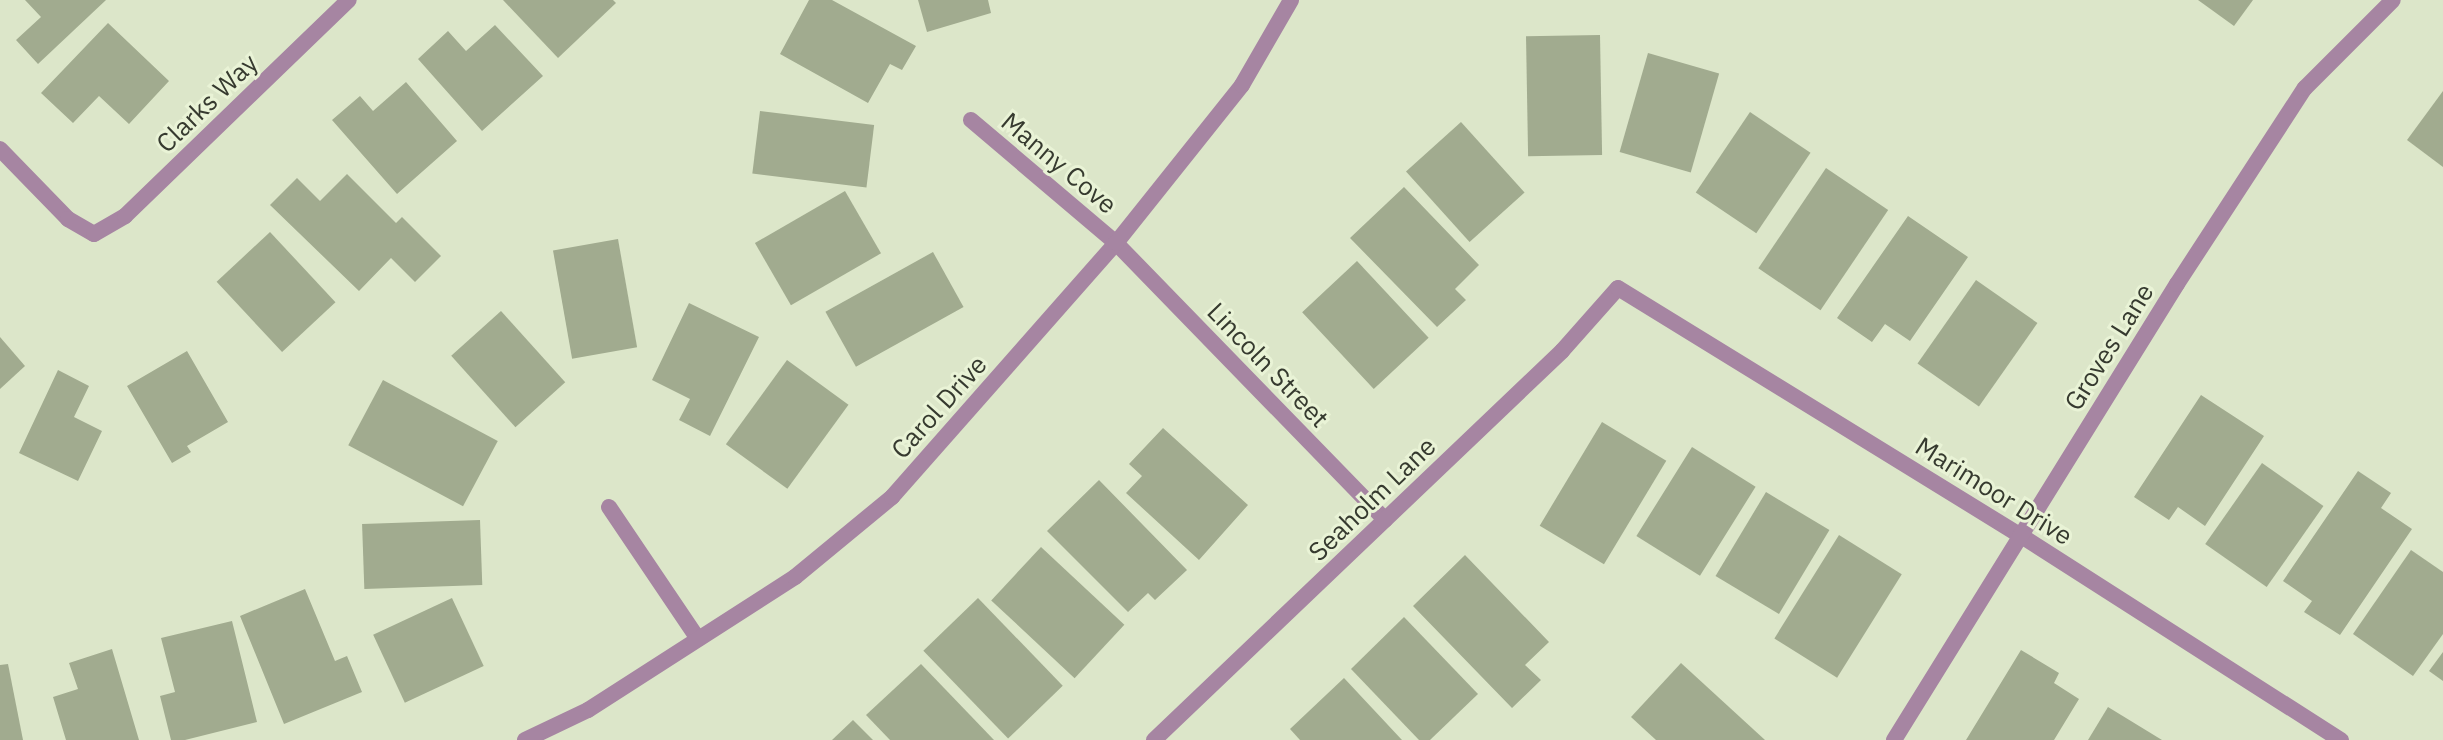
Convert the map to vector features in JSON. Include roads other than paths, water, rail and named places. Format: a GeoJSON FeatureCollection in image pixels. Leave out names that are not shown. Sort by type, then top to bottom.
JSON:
{"type":"FeatureCollection","features":[{"type":"Feature","properties":{"kind":"street","name":"Clarks Way"},"geometry":{"type":"LineString","coordinates":[[0,149],[68,219],[94,234],[125,216],[349,0]]}},
{"type":"Feature","properties":{"kind":"street","name":"Carol Drive"},"geometry":{"type":"LineString","coordinates":[[525,740],[588,710],[795,577],[892,497],[1116,243],[1242,85],[1291,0]]}},
{"type":"Feature","properties":{"kind":"street","name":"Groves Lane"},"geometry":{"type":"LineString","coordinates":[[1894,740],[2020,535],[2305,88],[2393,0]]}},
{"type":"Feature","properties":{"kind":"street","name":"Manny Cove"},"geometry":{"type":"LineString","coordinates":[[971,120],[1116,243]]}},
{"type":"Feature","properties":{"kind":"street","name":"Lincoln Street"},"geometry":{"type":"LineString","coordinates":[[1116,243],[1385,520]]}},
{"type":"Feature","properties":{"kind":"street","name":"Marimoor Drive"},"geometry":{"type":"LineString","coordinates":[[1618,288],[2020,535],[2341,740]]}},
{"type":"Feature","properties":{"kind":"street","name":"Seaholm Lane"},"geometry":{"type":"LineString","coordinates":[[1154,740],[1562,351],[1618,288]]}},
{"type":"Feature","properties":{"kind":"street"},"geometry":{"type":"LineString","coordinates":[[609,507],[698,639]]}}]}
